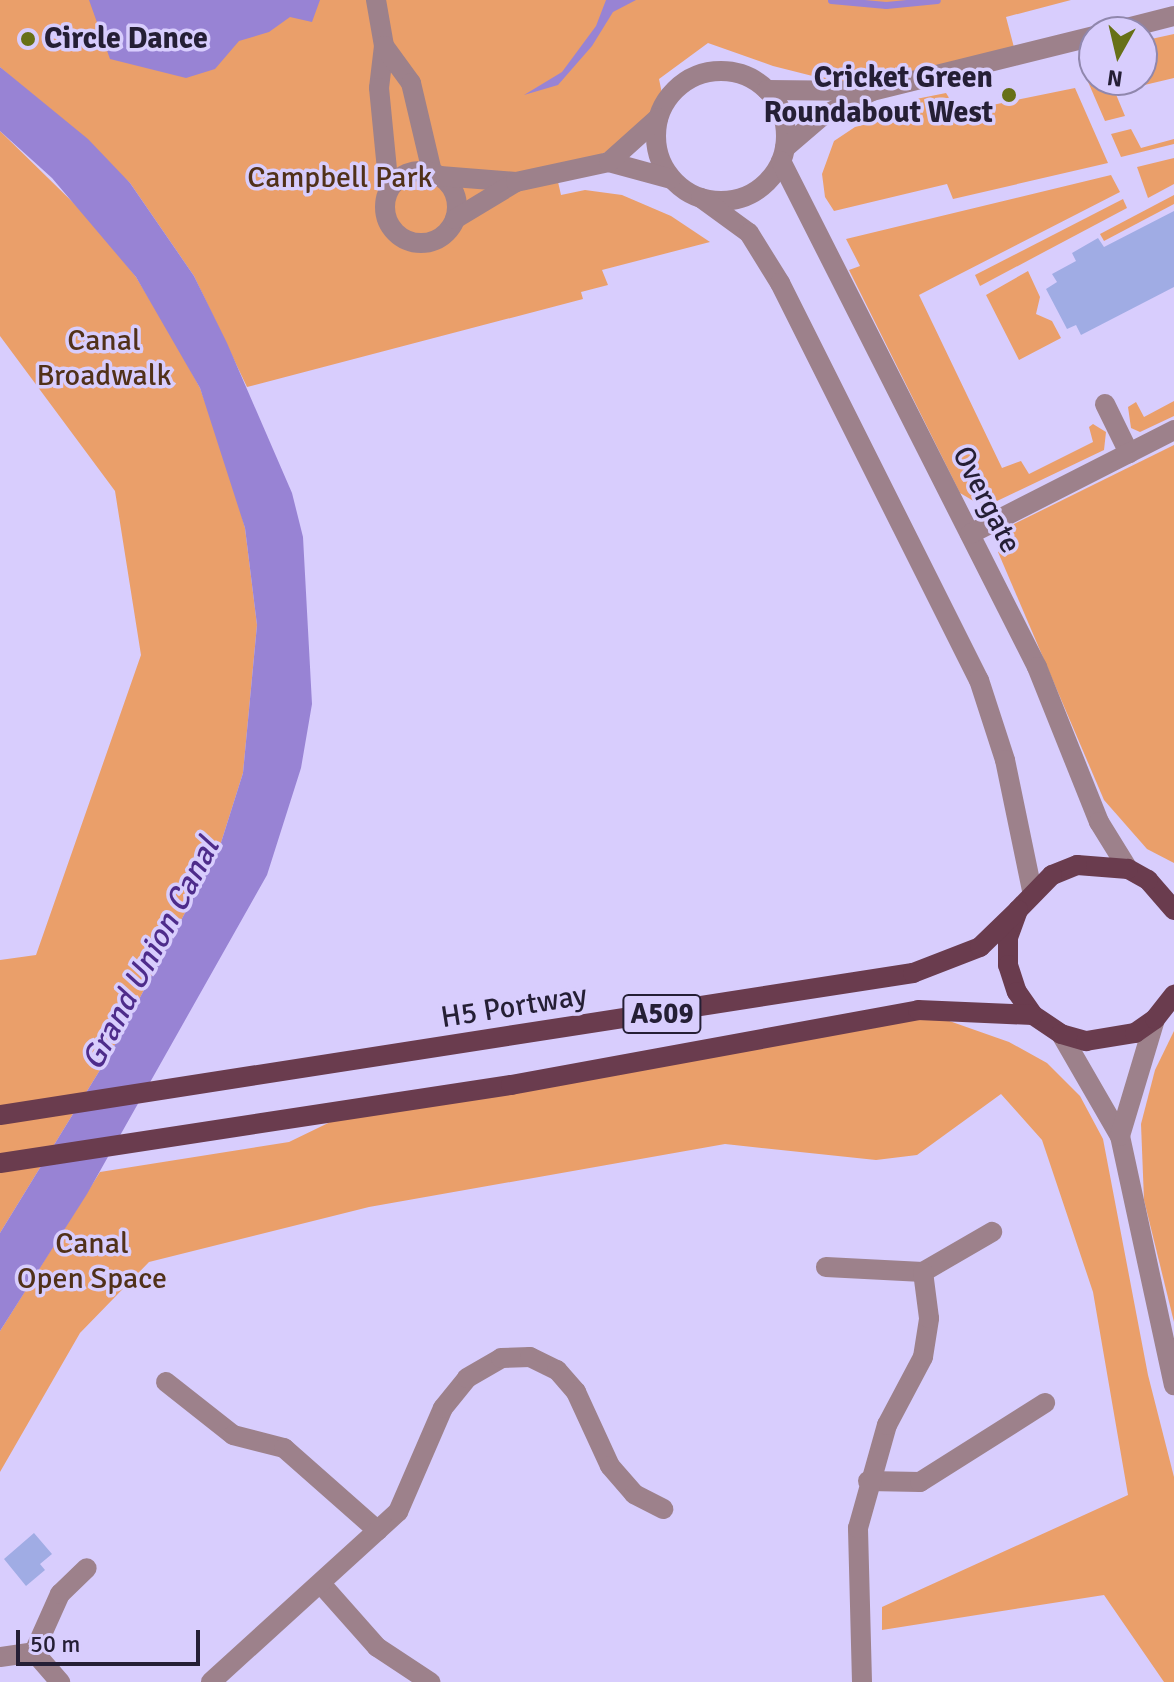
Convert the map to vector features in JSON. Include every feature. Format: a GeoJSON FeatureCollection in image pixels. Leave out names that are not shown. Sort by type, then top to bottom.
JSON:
{"type":"FeatureCollection","features":[{"type":"Feature","properties":{"kind":"main road","name":"A509"},"geometry":{"type":"LineString","coordinates":[[1173,998],[1155,1019],[1111,1040],[1061,1034],[1033,1015],[1017,992],[1008,965],[1008,937],[1018,910],[1032,890],[1077,865],[1128,869],[1148,880],[1174,888]]}},
{"type":"Feature","properties":{"kind":"main road","name":"A509"},"geometry":{"type":"LineString","coordinates":[[1148,880],[1174,910]]}},
{"type":"Feature","properties":{"kind":"main road","name":"H5 Portway"},"geometry":{"type":"LineString","coordinates":[[0,1115],[913,973],[980,947],[1018,910]]}},
{"type":"Feature","properties":{"kind":"main road","name":"A509"},"geometry":{"type":"LineString","coordinates":[[0,1163],[291,1121],[918,1010],[1033,1015]]}},
{"type":"Feature","properties":{"kind":"street"},"geometry":{"type":"LineString","coordinates":[[376,0],[384,46],[379,88],[389,190],[388,223],[405,239],[437,239],[455,219],[516,182]]}},
{"type":"Feature","properties":{"kind":"street"},"geometry":{"type":"LineString","coordinates":[[701,198],[739,198],[757,190],[783,154],[821,117],[872,91],[1078,40]]}},
{"type":"Feature","properties":{"kind":"street"},"geometry":{"type":"LineString","coordinates":[[384,46],[411,83],[436,174],[455,195],[455,219]]}},
{"type":"Feature","properties":{"kind":"street"},"geometry":{"type":"LineString","coordinates":[[609,162],[658,118],[677,88],[708,72],[739,73],[767,90],[782,117],[783,154]]}},
{"type":"Feature","properties":{"kind":"street"},"geometry":{"type":"LineString","coordinates":[[767,90],[872,91]]}},
{"type":"Feature","properties":{"kind":"street"},"geometry":{"type":"LineString","coordinates":[[658,118],[657,150],[671,179]]}},
{"type":"Feature","properties":{"kind":"street","name":"Overgate"},"geometry":{"type":"LineString","coordinates":[[783,154],[810,217],[1037,667],[1099,822],[1128,869]]}},
{"type":"Feature","properties":{"kind":"street"},"geometry":{"type":"LineString","coordinates":[[389,190],[412,171],[516,182],[609,162],[671,179],[749,233],[780,283],[979,680],[1005,760],[1032,890]]}},
{"type":"Feature","properties":{"kind":"street"},"geometry":{"type":"LineString","coordinates":[[1105,404],[1129,453]]}},
{"type":"Feature","properties":{"kind":"street"},"geometry":{"type":"LineString","coordinates":[[970,534],[1174,430]]}},
{"type":"Feature","properties":{"kind":"street"},"geometry":{"type":"LineString","coordinates":[[1120,1136],[1155,1019]]}},
{"type":"Feature","properties":{"kind":"street"},"geometry":{"type":"LineString","coordinates":[[1061,1034],[1120,1136],[1174,1385]]}},
{"type":"Feature","properties":{"kind":"street"},"geometry":{"type":"LineString","coordinates":[[826,1267],[923,1272],[992,1232]]}},
{"type":"Feature","properties":{"kind":"street"},"geometry":{"type":"LineString","coordinates":[[862,1682],[858,1541],[868,1481],[887,1425],[923,1357],[929,1318],[923,1272]]}},
{"type":"Feature","properties":{"kind":"street"},"geometry":{"type":"LineString","coordinates":[[211,1682],[322,1585],[378,1531],[410,1492],[443,1408],[467,1378],[501,1358],[530,1357],[557,1370],[576,1392],[610,1466],[634,1494],[663,1509]]}},
{"type":"Feature","properties":{"kind":"street"},"geometry":{"type":"LineString","coordinates":[[166,1382],[233,1435],[284,1448],[378,1531]]}},
{"type":"Feature","properties":{"kind":"street"},"geometry":{"type":"LineString","coordinates":[[868,1481],[920,1482],[1045,1403]]}},
{"type":"Feature","properties":{"kind":"street"},"geometry":{"type":"LineString","coordinates":[[34,1652],[60,1594],[87,1568]]}},
{"type":"Feature","properties":{"kind":"street"},"geometry":{"type":"LineString","coordinates":[[322,1585],[377,1647],[430,1682]]}},
{"type":"Feature","properties":{"kind":"street"},"geometry":{"type":"LineString","coordinates":[[0,1657],[34,1652]]}},
{"type":"Feature","properties":{"kind":"street"},"geometry":{"type":"LineString","coordinates":[[34,1652],[60,1682]]}},
{"type":"Feature","properties":{"kind":"green space","name":"Campbell Park"},"geometry":{"type":"Polygon","coordinates":[[[0,0],[1071,0],[1006,17],[1016,55],[872,91],[773,66],[708,43],[659,79],[664,103],[642,137],[556,173],[561,195],[585,190],[622,195],[671,216],[710,242],[602,270],[608,285],[581,292],[583,299],[247,387],[194,276],[130,183],[0,67],[0,0]]]}},
{"type":"Feature","properties":{"kind":"green space"},"geometry":{"type":"Polygon","coordinates":[[[1174,34],[1174,78],[1158,82],[1158,38],[1174,34]]]}},
{"type":"Feature","properties":{"kind":"green space"},"geometry":{"type":"Polygon","coordinates":[[[1075,88],[1108,163],[953,199],[947,184],[834,211],[825,197],[822,174],[834,141],[855,127],[912,113],[911,100],[946,93],[958,112],[1075,88]]]}},
{"type":"Feature","properties":{"kind":"green space"},"geometry":{"type":"Polygon","coordinates":[[[1094,96],[1117,96],[1125,116],[1105,121],[1094,96]]]}},
{"type":"Feature","properties":{"kind":"green space"},"geometry":{"type":"Polygon","coordinates":[[[1131,129],[1141,148],[1174,139],[1174,144],[1121,157],[1111,134],[1131,129]]]}},
{"type":"Feature","properties":{"kind":"green space","name":"Canal Broadwalk"},"geometry":{"type":"Polygon","coordinates":[[[0,131],[94,223],[136,277],[200,388],[229,468],[245,528],[257,625],[243,773],[219,849],[111,1052],[0,1233],[0,960],[36,955],[141,655],[115,491],[0,336],[0,131]]]}},
{"type":"Feature","properties":{"kind":"green space"},"geometry":{"type":"Polygon","coordinates":[[[1174,158],[1174,184],[1148,198],[1137,167],[1174,158]]]}},
{"type":"Feature","properties":{"kind":"green space"},"geometry":{"type":"Polygon","coordinates":[[[1111,175],[1120,192],[919,295],[1002,468],[1021,461],[1029,474],[1093,442],[1089,427],[1093,424],[1106,432],[1104,450],[997,501],[977,503],[960,493],[849,270],[860,266],[846,239],[1111,175]]]}},
{"type":"Feature","properties":{"kind":"green space"},"geometry":{"type":"Polygon","coordinates":[[[1174,195],[1174,204],[1104,241],[1100,234],[1174,195]]]}},
{"type":"Feature","properties":{"kind":"green space"},"geometry":{"type":"Polygon","coordinates":[[[1123,199],[1127,208],[980,286],[975,275],[1123,199]]]}},
{"type":"Feature","properties":{"kind":"green space"},"geometry":{"type":"Polygon","coordinates":[[[1028,271],[1040,297],[1036,314],[1052,321],[1061,338],[1019,360],[986,295],[1028,271]]]}},
{"type":"Feature","properties":{"kind":"green space"},"geometry":{"type":"Polygon","coordinates":[[[1174,401],[1174,416],[1140,432],[1131,428],[1128,407],[1136,402],[1144,417],[1174,401]]]}},
{"type":"Feature","properties":{"kind":"green space"},"geometry":{"type":"Polygon","coordinates":[[[1174,445],[1174,863],[1147,849],[1104,800],[998,552],[1012,525],[1174,445]]]}},
{"type":"Feature","properties":{"kind":"green space","name":"Canal Open Space"},"geometry":{"type":"Polygon","coordinates":[[[918,1010],[1009,1042],[1047,1063],[1080,1096],[1103,1139],[1148,1375],[1174,1477],[1174,1682],[1164,1682],[1104,1595],[882,1630],[882,1607],[1128,1495],[1093,1292],[1042,1140],[1001,1094],[917,1155],[876,1160],[725,1144],[369,1207],[149,1262],[80,1333],[0,1472],[0,1331],[100,1172],[289,1142],[353,1111],[918,1010]]]}},
{"type":"Feature","properties":{"kind":"green space"},"geometry":{"type":"Polygon","coordinates":[[[1174,1031],[1174,1322],[1144,1200],[1141,1124],[1155,1070],[1174,1031]]]}},
{"type":"Feature","properties":{"kind":"shaded area"},"geometry":{"type":"Polygon","coordinates":[[[89,0],[320,0],[312,22],[290,17],[269,32],[239,41],[215,69],[186,78],[110,59],[89,0]]]}},
{"type":"Feature","properties":{"kind":"shaded area"},"geometry":{"type":"Polygon","coordinates":[[[606,0],[636,0],[613,12],[592,46],[558,85],[524,95],[562,72],[596,26],[606,0]]]}},
{"type":"Feature","properties":{"kind":"shaded area"},"geometry":{"type":"Polygon","coordinates":[[[0,67],[88,139],[130,183],[194,276],[227,343],[292,493],[303,537],[312,704],[301,768],[267,875],[87,1194],[0,1331],[0,1233],[111,1052],[219,849],[243,773],[257,625],[245,528],[200,388],[136,277],[52,178],[0,131],[0,67]]]}},
{"type":"Feature","properties":{"kind":"building"},"geometry":{"type":"Polygon","coordinates":[[[1174,211],[1174,287],[1081,335],[1076,325],[1067,329],[1046,289],[1057,282],[1052,274],[1076,261],[1072,253],[1098,238],[1104,247],[1174,211]]]}},
{"type":"Feature","properties":{"kind":"building"},"geometry":{"type":"Polygon","coordinates":[[[34,1533],[52,1554],[40,1564],[45,1570],[26,1586],[4,1559],[34,1533]]]}},
{"type":"Feature","properties":{"kind":"waterway"},"geometry":{"type":"LineString","coordinates":[[831,0],[886,5],[937,0]]}},
{"type":"Feature","properties":{"kind":"place","name":"Circle Dance"},"geometry":{"type":"Point","coordinates":[28,39]}},
{"type":"Feature","properties":{"kind":"place","name":"Cricket Green Roundabout West"},"geometry":{"type":"Point","coordinates":[1009,95]}},
{"type":"Feature","properties":{"kind":"water label","name":"Grand Union Canal"},"geometry":{"type":"Point","coordinates":[151,954]}}]}
